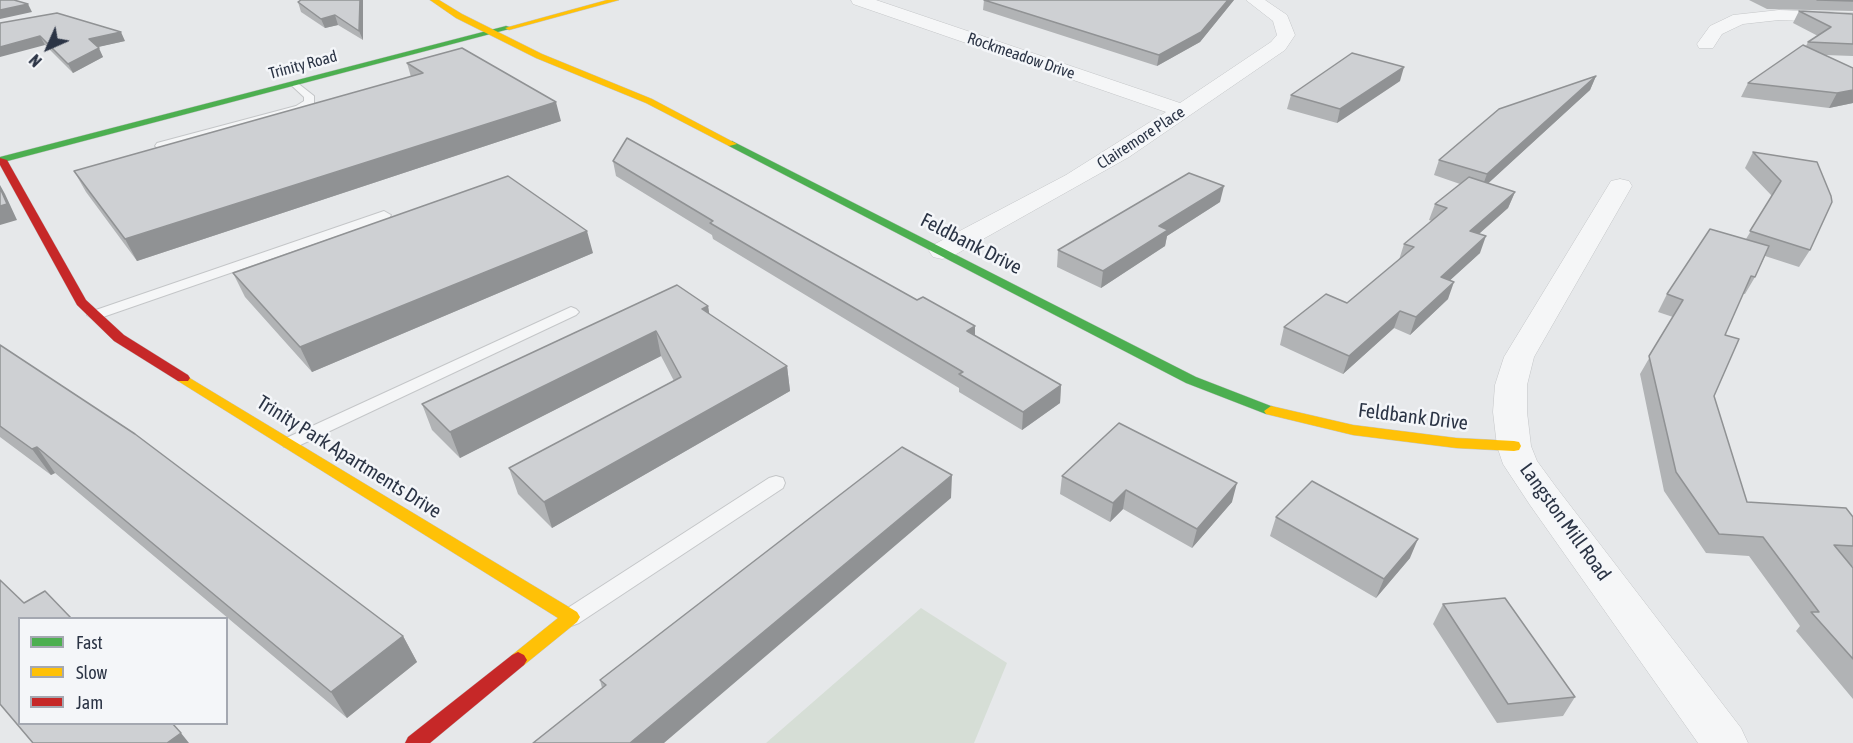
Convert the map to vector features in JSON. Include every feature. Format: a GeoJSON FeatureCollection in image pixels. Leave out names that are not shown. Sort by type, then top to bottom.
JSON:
{"type":"FeatureCollection","features":[{"type":"Feature","properties":{"kind":"street","name":"Feldbank Drive"},"geometry":{"type":"LineString","coordinates":[[434,0],[492,33],[539,56],[649,101],[1191,380],[1270,411],[1353,430],[1456,443],[1514,446]]}},
{"type":"Feature","properties":{"kind":"street","name":"Trinity Road"},"geometry":{"type":"LineString","coordinates":[[1,160],[615,0]]}},
{"type":"Feature","properties":{"kind":"street","name":"Rockmeadow Drive"},"geometry":{"type":"LineString","coordinates":[[859,0],[1184,111]]}},
{"type":"Feature","properties":{"kind":"street","name":"Clairemore Place"},"geometry":{"type":"LineString","coordinates":[[942,251],[1074,180],[1184,111],[1284,40],[1286,29],[1281,19],[1254,0]]}},
{"type":"Feature","properties":{"kind":"street"},"geometry":{"type":"LineString","coordinates":[[1706,44],[1716,30],[1739,20],[1779,15],[1853,18]]}},
{"type":"Feature","properties":{"kind":"street","name":"Trinity Park Apartments Drive"},"geometry":{"type":"LineString","coordinates":[[1,160],[81,302],[119,338],[571,617]]}},
{"type":"Feature","properties":{"kind":"street","name":"Langston Mill Road"},"geometry":{"type":"LineString","coordinates":[[1620,186],[1519,357],[1511,385],[1510,412],[1514,446],[1521,464],[1543,496],[1725,743]]}},
{"type":"Feature","properties":{"kind":"street"},"geometry":{"type":"LineString","coordinates":[[415,743],[571,617]]}},
{"type":"Feature","properties":{"kind":"lane"},"geometry":{"type":"LineString","coordinates":[[161,146],[300,108],[309,102],[309,96],[295,84]]}},
{"type":"Feature","properties":{"kind":"lane"},"geometry":{"type":"LineString","coordinates":[[95,315],[384,214]]}},
{"type":"Feature","properties":{"kind":"lane"},"geometry":{"type":"LineString","coordinates":[[290,443],[571,312]]}},
{"type":"Feature","properties":{"kind":"lane"},"geometry":{"type":"LineString","coordinates":[[571,617],[776,483]]}},
{"type":"Feature","properties":{"kind":"shaded area"},"geometry":{"type":"Polygon","coordinates":[[[921,608],[1007,663],[974,743],[766,743],[921,608]]]}},
{"type":"Feature","properties":{"kind":"building"},"geometry":{"type":"Polygon","coordinates":[[[0,0],[14,0],[28,4],[0,10],[0,0]]]}},
{"type":"Feature","properties":{"kind":"building"},"geometry":{"type":"Polygon","coordinates":[[[301,0],[360,0],[359,31],[335,15],[321,19],[298,2],[301,0]]]}},
{"type":"Feature","properties":{"kind":"building"},"geometry":{"type":"Polygon","coordinates":[[[984,0],[1228,0],[1201,32],[1159,55],[984,0]]]}},
{"type":"Feature","properties":{"kind":"building"},"geometry":{"type":"Polygon","coordinates":[[[1799,11],[1853,14],[1853,44],[1808,42],[1831,27],[1799,11]]]}},
{"type":"Feature","properties":{"kind":"building"},"geometry":{"type":"Polygon","coordinates":[[[57,13],[121,32],[89,39],[99,48],[68,64],[40,36],[0,47],[0,23],[57,13]]]}},
{"type":"Feature","properties":{"kind":"building"},"geometry":{"type":"Polygon","coordinates":[[[1803,45],[1853,68],[1853,90],[1837,93],[1748,83],[1803,45]]]}},
{"type":"Feature","properties":{"kind":"building"},"geometry":{"type":"Polygon","coordinates":[[[462,48],[556,102],[125,239],[74,171],[423,73],[407,63],[462,48]]]}},
{"type":"Feature","properties":{"kind":"building"},"geometry":{"type":"Polygon","coordinates":[[[1352,53],[1404,67],[1340,109],[1291,95],[1352,53]]]}},
{"type":"Feature","properties":{"kind":"building"},"geometry":{"type":"Polygon","coordinates":[[[1596,76],[1487,174],[1439,160],[1499,109],[1596,76]]]}},
{"type":"Feature","properties":{"kind":"building"},"geometry":{"type":"Polygon","coordinates":[[[627,138],[917,300],[923,297],[975,326],[967,331],[1061,385],[1023,412],[959,374],[963,372],[710,223],[713,221],[613,161],[627,138]]]}},
{"type":"Feature","properties":{"kind":"building"},"geometry":{"type":"Polygon","coordinates":[[[1753,152],[1817,162],[1832,202],[1810,250],[1750,231],[1781,181],[1753,152]]]}},
{"type":"Feature","properties":{"kind":"building"},"geometry":{"type":"Polygon","coordinates":[[[1189,173],[1224,186],[1159,226],[1168,230],[1103,271],[1058,250],[1189,173]]]}},
{"type":"Feature","properties":{"kind":"building"},"geometry":{"type":"Polygon","coordinates":[[[508,176],[587,231],[300,347],[233,273],[508,176]]]}},
{"type":"Feature","properties":{"kind":"building"},"geometry":{"type":"Polygon","coordinates":[[[1469,177],[1515,192],[1470,231],[1486,236],[1441,277],[1454,282],[1416,317],[1400,311],[1349,356],[1284,327],[1326,294],[1347,303],[1414,247],[1404,244],[1447,208],[1435,204],[1469,177]]]}},
{"type":"Feature","properties":{"kind":"building"},"geometry":{"type":"Polygon","coordinates":[[[0,188],[7,204],[0,206],[0,188]]]}},
{"type":"Feature","properties":{"kind":"building"},"geometry":{"type":"Polygon","coordinates":[[[1710,229],[1769,246],[1755,277],[1751,276],[1725,335],[1739,339],[1714,396],[1747,502],[1846,508],[1853,517],[1853,546],[1834,545],[1853,568],[1853,659],[1811,612],[1819,612],[1763,537],[1719,534],[1676,472],[1649,356],[1683,300],[1667,294],[1710,229]]]}},
{"type":"Feature","properties":{"kind":"building"},"geometry":{"type":"Polygon","coordinates":[[[677,285],[708,306],[702,309],[787,366],[544,502],[509,468],[681,377],[656,331],[450,432],[422,404],[677,285]]]}},
{"type":"Feature","properties":{"kind":"building"},"geometry":{"type":"Polygon","coordinates":[[[0,345],[135,434],[403,636],[331,692],[37,447],[32,449],[0,426],[0,345]]]}},
{"type":"Feature","properties":{"kind":"building"},"geometry":{"type":"Polygon","coordinates":[[[1119,423],[1237,483],[1197,529],[1126,490],[1113,503],[1062,476],[1119,423]]]}},
{"type":"Feature","properties":{"kind":"building"},"geometry":{"type":"Polygon","coordinates":[[[902,447],[952,475],[630,743],[533,743],[606,685],[600,680],[902,447]]]}},
{"type":"Feature","properties":{"kind":"building"},"geometry":{"type":"Polygon","coordinates":[[[1312,481],[1418,539],[1384,579],[1276,517],[1312,481]]]}},
{"type":"Feature","properties":{"kind":"building"},"geometry":{"type":"Polygon","coordinates":[[[0,580],[24,603],[45,591],[70,617],[18,617],[18,725],[174,725],[181,733],[167,743],[33,743],[0,704],[0,580]]]}},
{"type":"Feature","properties":{"kind":"building"},"geometry":{"type":"Polygon","coordinates":[[[1505,598],[1575,697],[1508,704],[1443,604],[1505,598]]]}},
{"type":"Feature","properties":{"kind":"traffic: fast"},"geometry":{"type":"LineString","coordinates":[[0,160],[509,28]]}},
{"type":"Feature","properties":{"kind":"traffic: fast"},"geometry":{"type":"LineString","coordinates":[[732,144],[1191,380],[1271,411]]}},
{"type":"Feature","properties":{"kind":"traffic: slow"},"geometry":{"type":"LineString","coordinates":[[434,0],[459,16],[539,56],[649,101],[732,144]]}},
{"type":"Feature","properties":{"kind":"traffic: slow"},"geometry":{"type":"LineString","coordinates":[[509,28],[615,0]]}},
{"type":"Feature","properties":{"kind":"traffic: slow"},"geometry":{"type":"LineString","coordinates":[[183,378],[571,617],[518,660]]}},
{"type":"Feature","properties":{"kind":"traffic: slow"},"geometry":{"type":"LineString","coordinates":[[1271,411],[1353,430],[1456,443],[1514,446]]}},
{"type":"Feature","properties":{"kind":"traffic: jam"},"geometry":{"type":"LineString","coordinates":[[2,160],[81,302],[119,338],[183,378]]}},
{"type":"Feature","properties":{"kind":"traffic: jam"},"geometry":{"type":"LineString","coordinates":[[415,743],[518,660]]}}]}
